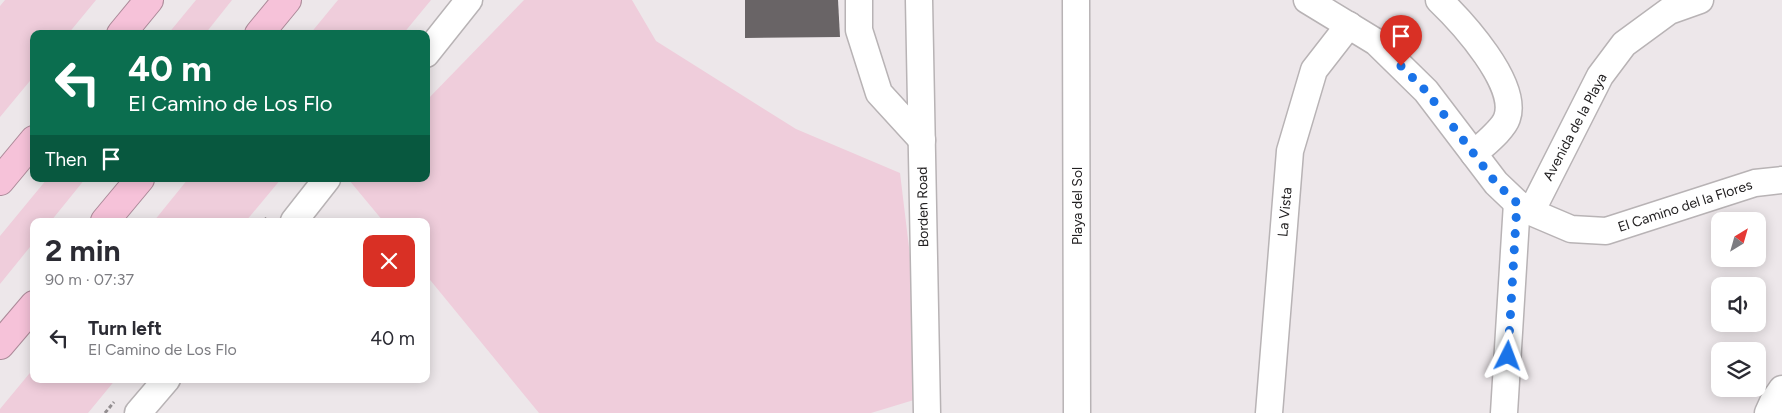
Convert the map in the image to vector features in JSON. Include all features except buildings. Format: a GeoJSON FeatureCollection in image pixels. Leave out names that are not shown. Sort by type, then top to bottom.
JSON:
{"type":"FeatureCollection","features":[{"type":"Feature","properties":{"kind":"highway"},"geometry":{"type":"LineString","coordinates":[[124,30],[149,0]]}},
{"type":"Feature","properties":{"kind":"highway"},"geometry":{"type":"LineString","coordinates":[[262,30],[286,0]]}},
{"type":"Feature","properties":{"kind":"highway"},"geometry":{"type":"LineString","coordinates":[[0,181],[30,145]]}},
{"type":"Feature","properties":{"kind":"highway"},"geometry":{"type":"LineString","coordinates":[[108,218],[138,182]]}},
{"type":"Feature","properties":{"kind":"highway"},"geometry":{"type":"LineString","coordinates":[[0,345],[30,310]]}},
{"type":"Feature","properties":{"kind":"street"},"geometry":{"type":"LineString","coordinates":[[430,49],[469,0]]}},
{"type":"Feature","properties":{"kind":"street"},"geometry":{"type":"LineString","coordinates":[[860,0],[859,30],[879,93],[922,140]]}},
{"type":"Feature","properties":{"kind":"street","name":"Borden Road"},"geometry":{"type":"LineString","coordinates":[[919,0],[927,413]]}},
{"type":"Feature","properties":{"kind":"street","name":"Playa del Sol"},"geometry":{"type":"LineString","coordinates":[[1076,0],[1077,413]]}},
{"type":"Feature","properties":{"kind":"street"},"geometry":{"type":"LineString","coordinates":[[1439,0],[1471,35],[1502,79],[1509,96],[1507,118],[1474,154]]}},
{"type":"Feature","properties":{"kind":"street","name":"Avenida de la Playa"},"geometry":{"type":"LineString","coordinates":[[1504,413],[1524,208],[1600,76],[1624,44],[1669,11],[1700,0]]}},
{"type":"Feature","properties":{"kind":"street"},"geometry":{"type":"LineString","coordinates":[[1321,4],[1376,42],[1426,91],[1496,183],[1524,208]]}},
{"type":"Feature","properties":{"kind":"street","name":"La Vista"},"geometry":{"type":"LineString","coordinates":[[1268,413],[1290,151],[1314,70],[1349,25]]}},
{"type":"Feature","properties":{"kind":"street","name":"El Camino del la Flores"},"geometry":{"type":"LineString","coordinates":[[1524,208],[1571,229],[1606,231],[1755,183],[1782,180]]}},
{"type":"Feature","properties":{"kind":"street"},"geometry":{"type":"LineString","coordinates":[[296,218],[325,182]]}},
{"type":"Feature","properties":{"kind":"street"},"geometry":{"type":"LineString","coordinates":[[138,413],[164,383]]}},
{"type":"Feature","properties":{"kind":"street"},"geometry":{"type":"LineString","coordinates":[[1768,413],[1782,389]]}},
{"type":"Feature","properties":{"kind":"shaded area"},"geometry":{"type":"Polygon","coordinates":[[[5,0],[96,0],[71,30],[30,30],[30,81],[0,117],[0,6],[5,0]]]}},
{"type":"Feature","properties":{"kind":"shaded area"},"geometry":{"type":"Polygon","coordinates":[[[196,0],[232,0],[208,30],[171,30],[196,0]]]}},
{"type":"Feature","properties":{"kind":"shaded area"},"geometry":{"type":"Polygon","coordinates":[[[338,0],[431,0],[406,30],[313,30],[338,0]]]}},
{"type":"Feature","properties":{"kind":"shaded area"},"geometry":{"type":"Polygon","coordinates":[[[524,0],[632,0],[656,41],[796,129],[900,173],[927,396],[871,413],[539,413],[430,280],[430,218],[381,218],[351,182],[430,182],[430,97],[524,0]]]}},
{"type":"Feature","properties":{"kind":"shaded area"},"geometry":{"type":"Polygon","coordinates":[[[45,182],[83,182],[53,218],[30,218],[30,247],[0,284],[0,236],[45,182]]]}},
{"type":"Feature","properties":{"kind":"shaded area"},"geometry":{"type":"Polygon","coordinates":[[[186,182],[278,182],[248,218],[156,218],[186,182]]]}},
{"type":"Feature","properties":{"kind":"shaded area"},"geometry":{"type":"Polygon","coordinates":[[[30,373],[30,383],[113,383],[88,413],[0,413],[0,409],[30,373]]]}},
{"type":"Feature","properties":{"kind":"route"},"geometry":{"type":"LineString","coordinates":[[1401,66],[1426,91],[1496,183],[1517,203],[1508,356]]}}]}
